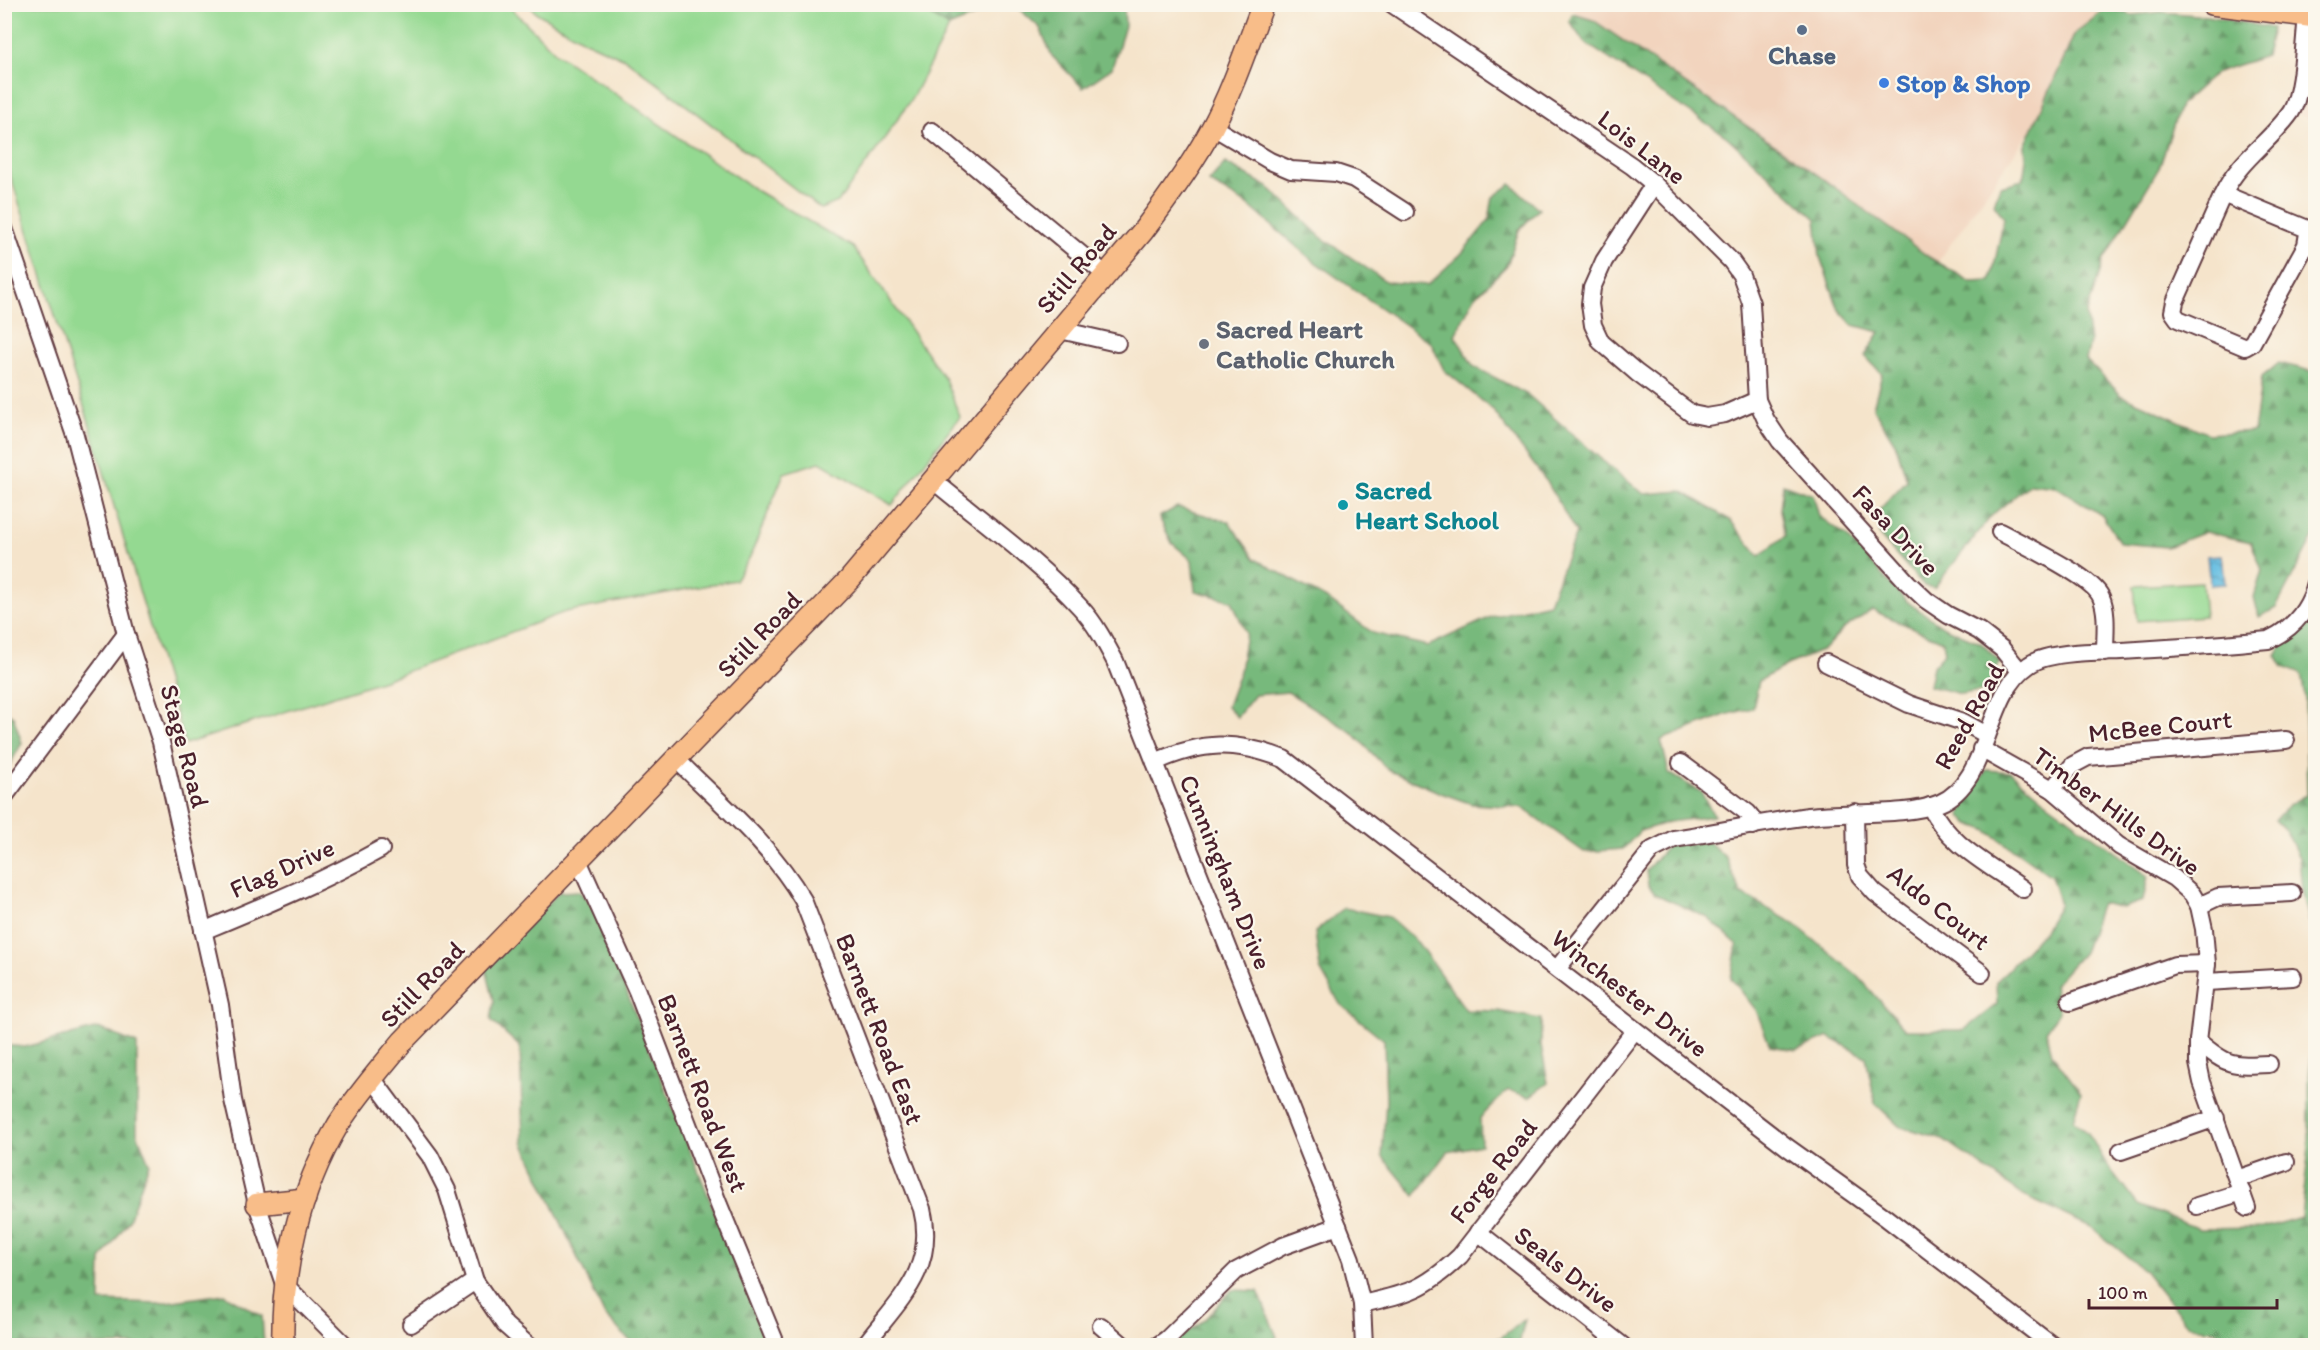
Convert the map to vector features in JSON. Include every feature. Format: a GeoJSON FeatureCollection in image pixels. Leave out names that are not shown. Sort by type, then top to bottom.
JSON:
{"type":"FeatureCollection","features":[{"type":"Feature","properties":{"kind":"main road","name":"Still Road"},"geometry":{"type":"LineString","coordinates":[[283,1346],[284,1284],[305,1199],[319,1162],[338,1126],[372,1078],[403,1041],[850,579],[1106,275],[1178,186],[1213,127],[1233,84],[1263,4]]}},
{"type":"Feature","properties":{"kind":"main road"},"geometry":{"type":"LineString","coordinates":[[2211,4],[2311,17]]}},
{"type":"Feature","properties":{"kind":"main road"},"geometry":{"type":"LineString","coordinates":[[256,1204],[305,1199]]}},
{"type":"Feature","properties":{"kind":"street","name":"Lois Lane"},"geometry":{"type":"LineString","coordinates":[[1392,4],[1632,166],[1654,184],[1731,261],[1741,275],[1751,303],[1757,400]]}},
{"type":"Feature","properties":{"kind":"street"},"geometry":{"type":"LineString","coordinates":[[2223,194],[2305,228],[2308,233],[2306,245],[2274,304],[2252,343],[2245,347],[2178,319],[2173,312],[2175,302],[2223,194],[2235,174],[2292,111],[2311,17]]}},
{"type":"Feature","properties":{"kind":"street"},"geometry":{"type":"LineString","coordinates":[[1213,127],[1270,161],[1291,170],[1336,173],[1354,179],[1405,212]]}},
{"type":"Feature","properties":{"kind":"street"},"geometry":{"type":"LineString","coordinates":[[932,131],[1106,275]]}},
{"type":"Feature","properties":{"kind":"street"},"geometry":{"type":"LineString","coordinates":[[1654,184],[1604,261],[1592,288],[1590,304],[1593,326],[1601,342],[1637,373],[1692,414],[1707,417],[1725,414],[1757,400]]}},
{"type":"Feature","properties":{"kind":"street","name":"Stage Road"},"geometry":{"type":"LineString","coordinates":[[5,231],[75,435],[126,634],[161,742],[220,1005],[233,1100],[256,1204],[284,1284]]}},
{"type":"Feature","properties":{"kind":"street"},"geometry":{"type":"LineString","coordinates":[[1060,330],[1117,344]]}},
{"type":"Feature","properties":{"kind":"street","name":"Fasa Drive"},"geometry":{"type":"LineString","coordinates":[[1757,400],[1766,420],[1780,441],[1908,583],[1948,615],[1979,631],[2002,649],[2020,671]]}},
{"type":"Feature","properties":{"kind":"street","name":"Cunningham Drive"},"geometry":{"type":"LineString","coordinates":[[934,481],[1044,572],[1081,608],[1100,633],[1115,661],[1351,1259],[1362,1304],[1364,1346]]}},
{"type":"Feature","properties":{"kind":"street"},"geometry":{"type":"LineString","coordinates":[[2000,532],[2067,568],[2100,594],[2105,609],[2105,652]]}},
{"type":"Feature","properties":{"kind":"street","name":"Reed Road"},"geometry":{"type":"LineString","coordinates":[[1557,969],[1652,850],[1674,839],[1809,816],[1905,811],[1942,802],[1963,784],[2005,693],[2020,671],[2030,663],[2079,653],[2268,640],[2293,625],[2308,606],[2316,583]]}},
{"type":"Feature","properties":{"kind":"street"},"geometry":{"type":"LineString","coordinates":[[4,797],[126,634]]}},
{"type":"Feature","properties":{"kind":"street","name":"Timber Hills Drive"},"geometry":{"type":"LineString","coordinates":[[1826,663],[1909,704],[1963,722],[1984,742],[2052,789],[2119,846],[2174,878],[2192,894],[2199,906],[2204,929],[2206,964],[2198,1063],[2202,1082],[2242,1193]]}},
{"type":"Feature","properties":{"kind":"street","name":"McBee Court"},"geometry":{"type":"LineString","coordinates":[[2052,789],[2073,765],[2088,756],[2286,740]]}},
{"type":"Feature","properties":{"kind":"street","name":"Winchester Drive"},"geometry":{"type":"LineString","coordinates":[[1155,762],[1200,747],[1229,744],[1260,750],[1284,759],[1787,1147],[1886,1216],[2053,1346]]}},
{"type":"Feature","properties":{"kind":"street","name":"Barnett Road East"},"geometry":{"type":"LineString","coordinates":[[676,759],[768,851],[789,875],[803,900],[922,1209],[927,1240],[921,1266],[910,1285],[864,1346]]}},
{"type":"Feature","properties":{"kind":"street"},"geometry":{"type":"LineString","coordinates":[[1680,763],[1748,813],[1752,818],[1753,826]]}},
{"type":"Feature","properties":{"kind":"street"},"geometry":{"type":"LineString","coordinates":[[1930,806],[1947,834],[2023,889]]}},
{"type":"Feature","properties":{"kind":"street","name":"Aldo Court"},"geometry":{"type":"LineString","coordinates":[[1855,812],[1856,865],[1860,876],[1875,892],[1982,973]]}},
{"type":"Feature","properties":{"kind":"street","name":"Flag Drive"},"geometry":{"type":"LineString","coordinates":[[203,931],[296,891],[381,849]]}},
{"type":"Feature","properties":{"kind":"street","name":"Barnett Road West"},"geometry":{"type":"LineString","coordinates":[[578,860],[637,991],[719,1205],[777,1346]]}},
{"type":"Feature","properties":{"kind":"street"},"geometry":{"type":"LineString","coordinates":[[2199,906],[2218,897],[2292,893]]}},
{"type":"Feature","properties":{"kind":"street"},"geometry":{"type":"LineString","coordinates":[[2070,1002],[2175,964],[2206,964]]}},
{"type":"Feature","properties":{"kind":"street"},"geometry":{"type":"LineString","coordinates":[[2206,982],[2293,977]]}},
{"type":"Feature","properties":{"kind":"street","name":"Forge Road"},"geometry":{"type":"LineString","coordinates":[[1362,1304],[1403,1294],[1424,1285],[1437,1277],[1460,1256],[1635,1030]]}},
{"type":"Feature","properties":{"kind":"street"},"geometry":{"type":"LineString","coordinates":[[2199,1041],[2230,1064],[2269,1064]]}},
{"type":"Feature","properties":{"kind":"street"},"geometry":{"type":"LineString","coordinates":[[372,1078],[434,1165],[447,1190],[475,1281],[505,1325],[529,1346]]}},
{"type":"Feature","properties":{"kind":"street"},"geometry":{"type":"LineString","coordinates":[[2121,1151],[2216,1118]]}},
{"type":"Feature","properties":{"kind":"street"},"geometry":{"type":"LineString","coordinates":[[2197,1206],[2242,1193],[2286,1162]]}},
{"type":"Feature","properties":{"kind":"street"},"geometry":{"type":"LineString","coordinates":[[1157,1346],[1167,1339],[1236,1270],[1283,1246],[1338,1226]]}},
{"type":"Feature","properties":{"kind":"street","name":"Seals Drive"},"geometry":{"type":"LineString","coordinates":[[1478,1232],[1623,1346]]}},
{"type":"Feature","properties":{"kind":"street"},"geometry":{"type":"LineString","coordinates":[[411,1324],[475,1281]]}},
{"type":"Feature","properties":{"kind":"street"},"geometry":{"type":"LineString","coordinates":[[284,1284],[346,1346]]}},
{"type":"Feature","properties":{"kind":"street"},"geometry":{"type":"LineString","coordinates":[[1101,1326],[1124,1346]]}},
{"type":"Feature","properties":{"kind":"shaded area"},"geometry":{"type":"Polygon","coordinates":[[[2221,4],[2315,5],[2315,122],[2292,111],[2306,19],[2221,4]]]}},
{"type":"Feature","properties":{"kind":"shaded area"},"geometry":{"type":"Polygon","coordinates":[[[1567,5],[2119,5],[1935,266],[1567,5]]]}},
{"type":"Feature","properties":{"kind":"green space"},"geometry":{"type":"Polygon","coordinates":[[[4,5],[508,5],[556,53],[757,191],[853,247],[945,379],[960,417],[892,505],[820,462],[784,473],[750,557],[735,580],[565,612],[384,680],[185,744],[88,419],[5,159],[4,5]]]}},
{"type":"Feature","properties":{"kind":"green space"},"geometry":{"type":"Polygon","coordinates":[[[529,5],[915,5],[949,27],[912,98],[880,145],[838,202],[821,209],[627,60],[583,40],[535,12],[529,5]]]}},
{"type":"Feature","properties":{"kind":"green space"},"geometry":{"type":"Polygon","coordinates":[[[915,5],[1001,5],[949,27],[915,5]]]}},
{"type":"Feature","properties":{"kind":"green space"},"geometry":{"type":"Polygon","coordinates":[[[1015,5],[1124,5],[1125,26],[1112,68],[1083,88],[1052,56],[1040,28],[1015,5]]]}},
{"type":"Feature","properties":{"kind":"green space"},"geometry":{"type":"Polygon","coordinates":[[[2107,8],[2132,15],[2161,12],[2208,16],[2272,28],[2266,56],[2217,72],[2180,105],[2159,168],[2104,259],[2086,315],[2090,342],[2086,360],[2121,395],[2208,434],[2254,431],[2262,377],[2279,363],[2312,371],[2315,369],[2315,534],[2276,608],[2259,617],[2254,597],[2262,570],[2251,542],[2205,532],[2167,547],[2120,543],[2103,516],[2057,487],[2030,484],[1993,514],[1934,588],[1924,586],[1879,535],[1880,509],[1907,480],[1896,445],[1873,408],[1882,374],[1865,356],[1880,332],[1853,325],[1839,310],[1820,257],[1816,219],[1727,137],[1584,42],[1569,21],[1573,14],[1593,20],[1818,175],[1929,257],[1971,282],[1991,281],[2004,218],[1994,204],[2000,186],[2023,180],[2025,146],[2075,33],[2107,8]]]}},
{"type":"Feature","properties":{"kind":"green space"},"geometry":{"type":"Polygon","coordinates":[[[1225,163],[1268,187],[1321,237],[1387,282],[1427,285],[1461,254],[1489,220],[1493,197],[1511,184],[1539,209],[1519,230],[1507,265],[1474,298],[1455,335],[1473,366],[1528,395],[1644,494],[1682,491],[1730,520],[1759,556],[1785,536],[1780,510],[1783,484],[1813,495],[1819,516],[1847,537],[1906,601],[1944,627],[1981,643],[2000,662],[1987,690],[1961,694],[1929,686],[1933,666],[1945,652],[1943,641],[1872,610],[1843,629],[1823,650],[1787,665],[1759,681],[1753,708],[1725,715],[1661,740],[1669,773],[1701,792],[1714,816],[1669,822],[1640,831],[1623,849],[1584,852],[1521,807],[1472,804],[1388,770],[1353,733],[1288,692],[1255,695],[1237,717],[1227,706],[1240,671],[1246,633],[1232,601],[1195,591],[1192,560],[1172,543],[1159,517],[1177,507],[1229,522],[1255,559],[1330,601],[1373,633],[1428,646],[1491,617],[1549,603],[1576,533],[1547,482],[1493,410],[1444,370],[1431,343],[1312,260],[1248,205],[1209,182],[1225,163]]]}},
{"type":"Feature","properties":{"kind":"green space"},"geometry":{"type":"Polygon","coordinates":[[[2202,582],[2205,616],[2137,621],[2134,586],[2202,582]]]}},
{"type":"Feature","properties":{"kind":"green space"},"geometry":{"type":"Polygon","coordinates":[[[2315,605],[2315,944],[2302,891],[2299,858],[2286,831],[2275,820],[2287,806],[2307,794],[2305,699],[2301,674],[2283,667],[2276,655],[2286,638],[2314,610],[2315,605]]]}},
{"type":"Feature","properties":{"kind":"green space"},"geometry":{"type":"Polygon","coordinates":[[[5,711],[13,716],[22,743],[5,773],[5,711]]]}},
{"type":"Feature","properties":{"kind":"green space"},"geometry":{"type":"Polygon","coordinates":[[[1987,770],[2011,772],[2048,803],[2148,876],[2143,901],[2122,908],[2101,903],[2085,950],[2054,985],[2059,1012],[2046,1031],[2052,1054],[2081,1093],[2073,1120],[2088,1133],[2107,1165],[2138,1205],[2199,1229],[2263,1228],[2301,1217],[2309,1147],[2309,1076],[2315,1013],[2315,1345],[2237,1345],[2215,1331],[2187,1324],[2144,1270],[2091,1227],[2024,1196],[1943,1139],[1899,1126],[1875,1103],[1866,1057],[1829,1037],[1797,1050],[1770,1046],[1756,1010],[1731,978],[1737,944],[1708,918],[1655,894],[1648,885],[1646,870],[1670,844],[1709,842],[1726,858],[1741,893],[1796,925],[1858,976],[1906,1030],[1964,1030],[1997,1004],[1996,982],[2043,932],[2060,904],[2051,876],[1986,830],[1967,823],[1960,815],[1971,792],[1987,770]]]}},
{"type":"Feature","properties":{"kind":"green space"},"geometry":{"type":"Polygon","coordinates":[[[579,891],[592,905],[768,1345],[634,1345],[604,1314],[523,1142],[520,1047],[491,1020],[494,1001],[486,969],[559,892],[579,891]]]}},
{"type":"Feature","properties":{"kind":"green space"},"geometry":{"type":"Polygon","coordinates":[[[1344,908],[1389,917],[1418,943],[1466,1010],[1498,1011],[1541,1019],[1541,1045],[1548,1083],[1529,1097],[1508,1090],[1480,1118],[1481,1145],[1448,1152],[1415,1196],[1382,1156],[1386,1101],[1384,1040],[1340,1004],[1320,969],[1315,932],[1344,908]]]}},
{"type":"Feature","properties":{"kind":"green space"},"geometry":{"type":"Polygon","coordinates":[[[98,1028],[137,1044],[137,1133],[149,1163],[129,1220],[101,1260],[100,1301],[159,1303],[224,1294],[262,1316],[264,1345],[5,1345],[5,1045],[25,1047],[98,1028]]]}},
{"type":"Feature","properties":{"kind":"green space"},"geometry":{"type":"Polygon","coordinates":[[[1232,1290],[1258,1291],[1277,1337],[1268,1345],[1169,1346],[1204,1320],[1232,1290]]]}},
{"type":"Feature","properties":{"kind":"green space"},"geometry":{"type":"Polygon","coordinates":[[[1525,1319],[1519,1345],[1466,1345],[1500,1338],[1525,1319]]]}},
{"type":"Feature","properties":{"kind":"water"},"geometry":{"type":"Polygon","coordinates":[[[2222,555],[2225,584],[2210,585],[2207,556],[2222,555]]]}},
{"type":"Feature","properties":{"kind":"place","name":"Chase"},"geometry":{"type":"Point","coordinates":[1802,30]}},
{"type":"Feature","properties":{"kind":"place","name":"Stop & Shop"},"geometry":{"type":"Point","coordinates":[1884,83]}},
{"type":"Feature","properties":{"kind":"place","name":"Sacred Heart Catholic Church"},"geometry":{"type":"Point","coordinates":[1204,344]}},
{"type":"Feature","properties":{"kind":"place","name":"Sacred Heart School"},"geometry":{"type":"Point","coordinates":[1343,505]}}]}
